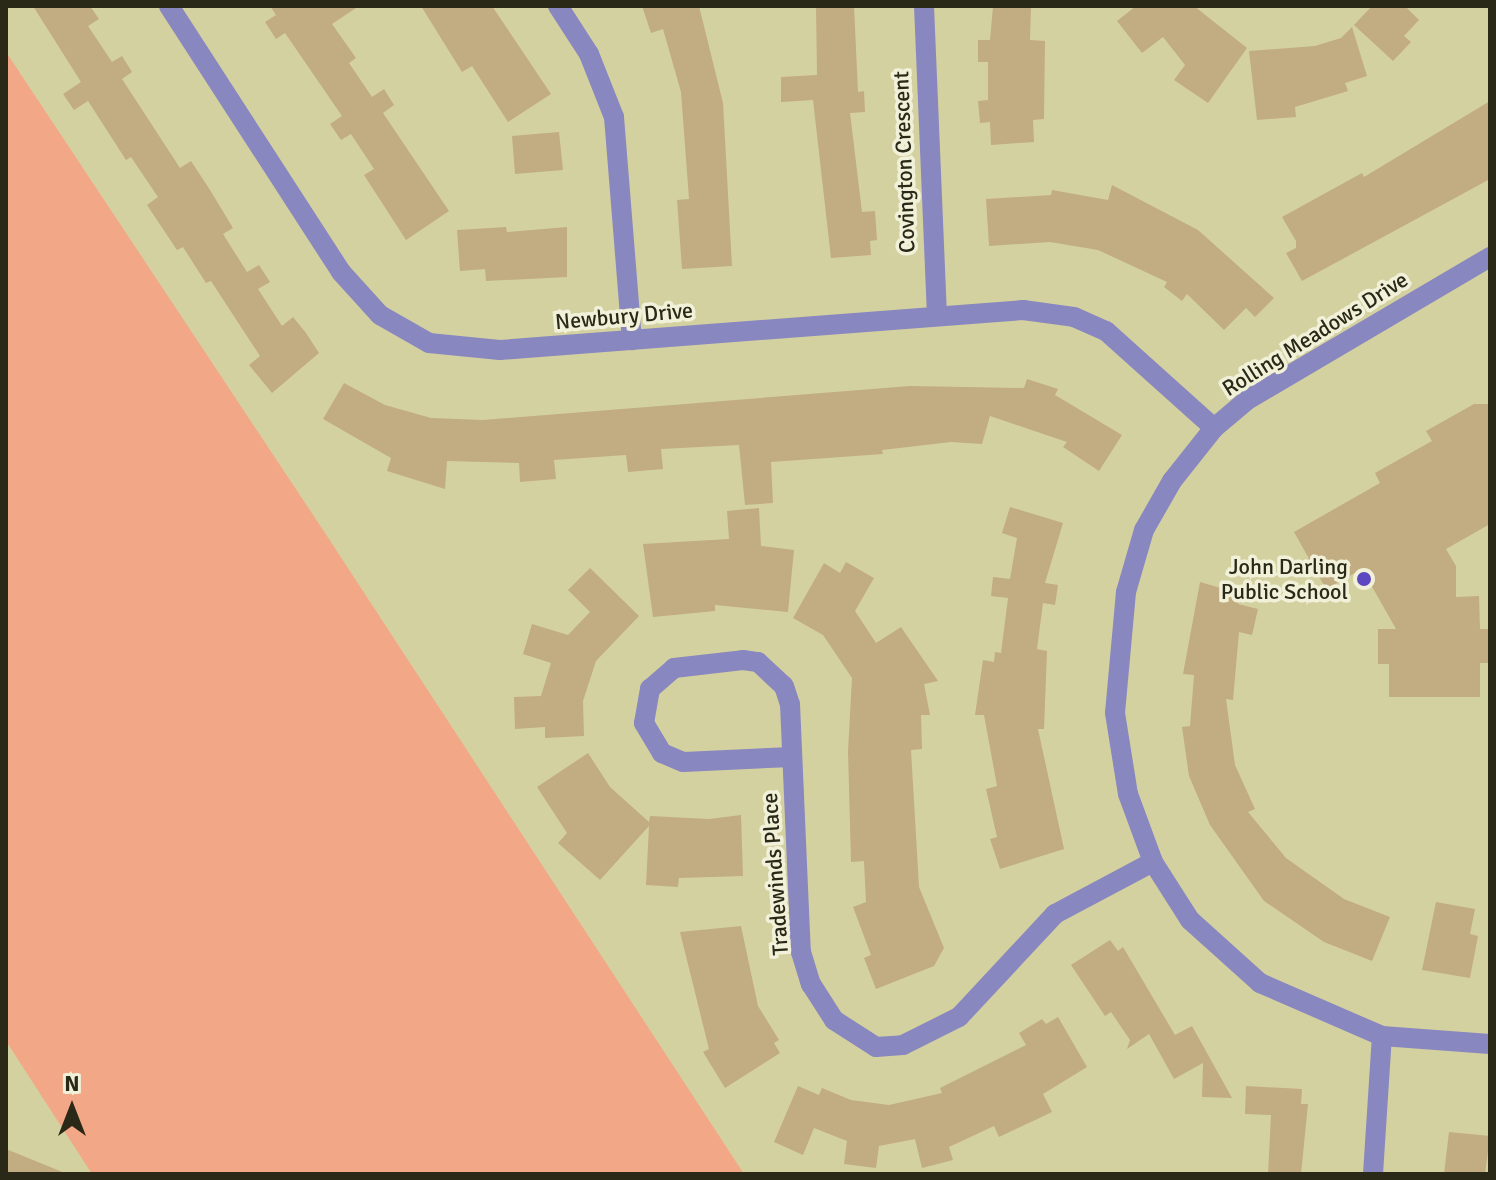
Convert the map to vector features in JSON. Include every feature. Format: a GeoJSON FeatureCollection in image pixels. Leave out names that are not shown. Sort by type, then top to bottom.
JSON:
{"type":"FeatureCollection","features":[{"type":"Feature","properties":{"kind":"street","name":"Newbury Drive"},"geometry":{"type":"LineString","coordinates":[[169,6],[341,272],[380,315],[429,343],[461,349],[632,340],[1023,310],[1074,317],[1106,331],[1214,428]]}},
{"type":"Feature","properties":{"kind":"street"},"geometry":{"type":"LineString","coordinates":[[558,6],[589,54],[614,117],[632,340]]}},
{"type":"Feature","properties":{"kind":"street","name":"Covington Crescent"},"geometry":{"type":"LineString","coordinates":[[924,6],[937,315]]}},
{"type":"Feature","properties":{"kind":"street","name":"Rolling Meadows Drive"},"geometry":{"type":"LineString","coordinates":[[1490,257],[1246,401],[1214,428],[1172,481],[1144,530],[1126,592],[1115,713],[1128,794],[1153,862],[1190,920],[1260,983],[1382,1036],[1490,1044]]}},
{"type":"Feature","properties":{"kind":"street","name":"Tradewinds Place"},"geometry":{"type":"LineString","coordinates":[[792,757],[683,762],[662,753],[644,723],[650,689],[674,668],[758,662],[784,686],[792,757],[801,952],[811,984],[834,1020],[876,1047],[903,1045],[959,1017],[1055,914],[1153,862]]}},
{"type":"Feature","properties":{"kind":"street"},"geometry":{"type":"LineString","coordinates":[[1373,1174],[1382,1036]]}},
{"type":"Feature","properties":{"kind":"shaded area"},"geometry":{"type":"Polygon","coordinates":[[[6,52],[744,1174],[92,1174],[6,1041],[6,52]]]}},
{"type":"Feature","properties":{"kind":"building"},"geometry":{"type":"Polygon","coordinates":[[[33,6],[90,6],[99,19],[88,26],[112,62],[122,56],[132,72],[122,79],[180,168],[191,161],[210,190],[233,228],[223,234],[247,272],[259,265],[270,282],[258,289],[282,326],[293,317],[319,353],[272,393],[249,365],[260,356],[211,281],[206,283],[183,247],[177,250],[147,205],[158,197],[131,157],[126,160],[88,101],[74,110],[63,94],[81,82],[33,6]]]}},
{"type":"Feature","properties":{"kind":"building"},"geometry":{"type":"Polygon","coordinates":[[[270,6],[359,6],[332,24],[356,58],[349,63],[372,97],[384,89],[394,105],[383,113],[449,211],[406,240],[364,175],[374,169],[351,134],[341,140],[330,124],[342,116],[285,33],[276,39],[265,22],[276,15],[270,6]]]}},
{"type":"Feature","properties":{"kind":"building"},"geometry":{"type":"Polygon","coordinates":[[[421,6],[492,6],[551,94],[508,122],[472,66],[462,72],[421,6]]]}},
{"type":"Feature","properties":{"kind":"building"},"geometry":{"type":"Polygon","coordinates":[[[642,6],[699,6],[723,103],[732,266],[682,269],[677,200],[689,199],[681,92],[663,29],[651,33],[642,6]]]}},
{"type":"Feature","properties":{"kind":"building"},"geometry":{"type":"Polygon","coordinates":[[[816,6],[854,6],[858,92],[864,91],[865,112],[850,113],[862,212],[875,211],[877,240],[870,241],[871,255],[831,258],[813,100],[781,102],[781,77],[817,75],[816,6]]]}},
{"type":"Feature","properties":{"kind":"building"},"geometry":{"type":"Polygon","coordinates":[[[993,6],[1031,6],[1030,40],[1045,41],[1044,119],[1033,120],[1034,142],[991,145],[990,122],[980,123],[978,101],[988,100],[988,62],[978,62],[978,40],[990,40],[993,6]]]}},
{"type":"Feature","properties":{"kind":"building"},"geometry":{"type":"Polygon","coordinates":[[[1136,6],[1194,6],[1247,48],[1208,103],[1174,80],[1185,65],[1163,37],[1142,53],[1117,21],[1136,6]]]}},
{"type":"Feature","properties":{"kind":"building"},"geometry":{"type":"Polygon","coordinates":[[[1372,6],[1405,6],[1419,20],[1404,36],[1411,42],[1393,61],[1354,25],[1372,6]]]}},
{"type":"Feature","properties":{"kind":"building"},"geometry":{"type":"Polygon","coordinates":[[[1352,27],[1367,76],[1345,83],[1348,91],[1295,107],[1296,117],[1257,120],[1249,51],[1315,46],[1341,38],[1352,27]]]}},
{"type":"Feature","properties":{"kind":"building"},"geometry":{"type":"Polygon","coordinates":[[[1490,101],[1490,179],[1302,281],[1286,253],[1296,248],[1296,241],[1282,217],[1362,173],[1364,177],[1490,101]]]}},
{"type":"Feature","properties":{"kind":"building"},"geometry":{"type":"Polygon","coordinates":[[[559,132],[563,170],[515,174],[512,136],[559,132]]]}},
{"type":"Feature","properties":{"kind":"building"},"geometry":{"type":"Polygon","coordinates":[[[1112,185],[1198,230],[1274,298],[1255,317],[1246,308],[1224,330],[1187,294],[1182,301],[1164,287],[1167,282],[1098,250],[1050,242],[989,246],[986,199],[1051,195],[1052,190],[1108,200],[1112,185]]]}},
{"type":"Feature","properties":{"kind":"building"},"geometry":{"type":"Polygon","coordinates":[[[506,227],[507,232],[567,227],[567,277],[486,281],[485,269],[460,271],[457,230],[506,227]]]}},
{"type":"Feature","properties":{"kind":"building"},"geometry":{"type":"Polygon","coordinates":[[[1027,379],[1058,389],[1055,395],[1122,435],[1099,471],[1063,447],[1067,442],[990,416],[982,444],[951,442],[882,450],[883,454],[771,462],[773,503],[745,505],[739,445],[661,449],[663,469],[628,472],[626,455],[554,460],[556,479],[520,482],[519,463],[447,461],[445,489],[387,471],[391,458],[323,419],[344,383],[385,405],[431,418],[483,420],[910,386],[1024,388],[1027,379]]]}},
{"type":"Feature","properties":{"kind":"building"},"geometry":{"type":"Polygon","coordinates":[[[1474,404],[1490,404],[1490,524],[1446,549],[1456,566],[1456,597],[1479,596],[1480,629],[1489,629],[1489,663],[1480,663],[1480,697],[1389,697],[1389,664],[1378,664],[1378,629],[1396,629],[1362,569],[1326,589],[1294,532],[1380,483],[1375,473],[1432,441],[1426,431],[1474,404]]]}},
{"type":"Feature","properties":{"kind":"building"},"geometry":{"type":"Polygon","coordinates":[[[1010,507],[1063,523],[1045,583],[1058,585],[1055,605],[1043,603],[1037,649],[1047,651],[1044,729],[1038,729],[1064,849],[1000,869],[990,839],[997,837],[986,789],[997,786],[984,715],[975,715],[983,660],[994,662],[995,652],[1001,653],[1008,598],[991,596],[993,577],[1010,579],[1017,538],[1002,533],[1010,507]]]}},
{"type":"Feature","properties":{"kind":"building"},"geometry":{"type":"Polygon","coordinates":[[[759,508],[761,546],[794,550],[788,612],[715,605],[715,611],[653,617],[643,544],[729,539],[727,511],[759,508]]]}},
{"type":"Feature","properties":{"kind":"building"},"geometry":{"type":"Polygon","coordinates":[[[846,562],[874,578],[855,611],[876,643],[901,627],[938,681],[924,684],[930,715],[921,715],[922,749],[911,750],[919,887],[944,948],[934,966],[876,989],[864,958],[871,955],[853,907],[866,902],[864,861],[851,862],[848,751],[852,678],[823,635],[793,618],[824,563],[840,573],[846,562]]]}},
{"type":"Feature","properties":{"kind":"building"},"geometry":{"type":"Polygon","coordinates":[[[590,568],[639,616],[596,661],[583,701],[584,736],[545,738],[545,727],[515,729],[514,697],[541,696],[551,663],[523,654],[532,624],[568,635],[590,612],[568,590],[590,568]]]}},
{"type":"Feature","properties":{"kind":"building"},"geometry":{"type":"Polygon","coordinates":[[[1200,582],[1241,594],[1238,604],[1258,609],[1252,635],[1239,632],[1233,700],[1226,699],[1235,765],[1255,809],[1248,812],[1286,858],[1344,899],[1390,917],[1372,961],[1324,942],[1264,901],[1210,825],[1189,776],[1182,727],[1190,726],[1194,675],[1183,674],[1200,582]]]}},
{"type":"Feature","properties":{"kind":"building"},"geometry":{"type":"Polygon","coordinates":[[[588,753],[610,787],[649,822],[650,816],[709,819],[741,815],[743,876],[679,878],[678,887],[646,885],[649,826],[600,880],[558,843],[567,833],[537,787],[588,753]]]}},
{"type":"Feature","properties":{"kind":"building"},"geometry":{"type":"Polygon","coordinates":[[[1436,902],[1475,909],[1470,934],[1478,936],[1470,978],[1422,970],[1436,902]]]}},
{"type":"Feature","properties":{"kind":"building"},"geometry":{"type":"Polygon","coordinates":[[[741,926],[758,1006],[779,1040],[774,1043],[780,1053],[725,1088],[703,1052],[709,1049],[680,932],[741,926]]]}},
{"type":"Feature","properties":{"kind":"building"},"geometry":{"type":"Polygon","coordinates":[[[1110,940],[1118,951],[1123,947],[1175,1035],[1192,1026],[1232,1098],[1202,1097],[1203,1063],[1174,1079],[1149,1034],[1127,1049],[1130,1040],[1111,1012],[1105,1016],[1071,965],[1110,940]]]}},
{"type":"Feature","properties":{"kind":"building"},"geometry":{"type":"Polygon","coordinates":[[[1058,1017],[1087,1067],[1043,1094],[1052,1112],[999,1137],[994,1126],[949,1147],[953,1160],[922,1168],[915,1139],[879,1146],[876,1168],[844,1164],[847,1141],[814,1128],[803,1155],[774,1142],[798,1086],[819,1095],[822,1088],[851,1100],[889,1105],[942,1093],[940,1088],[1026,1045],[1019,1033],[1042,1019],[1046,1024],[1058,1017]]]}},
{"type":"Feature","properties":{"kind":"building"},"geometry":{"type":"Polygon","coordinates":[[[1246,1086],[1302,1089],[1301,1104],[1308,1104],[1301,1174],[1268,1174],[1271,1115],[1245,1114],[1246,1086]]]}},
{"type":"Feature","properties":{"kind":"building"},"geometry":{"type":"Polygon","coordinates":[[[1449,1132],[1490,1136],[1485,1174],[1444,1174],[1449,1132]]]}},
{"type":"Feature","properties":{"kind":"building"},"geometry":{"type":"Polygon","coordinates":[[[6,1149],[65,1173],[65,1174],[6,1174],[6,1149]]]}},
{"type":"Feature","properties":{"kind":"place","name":"John Darling Public School"},"geometry":{"type":"Point","coordinates":[1364,579]}}]}
